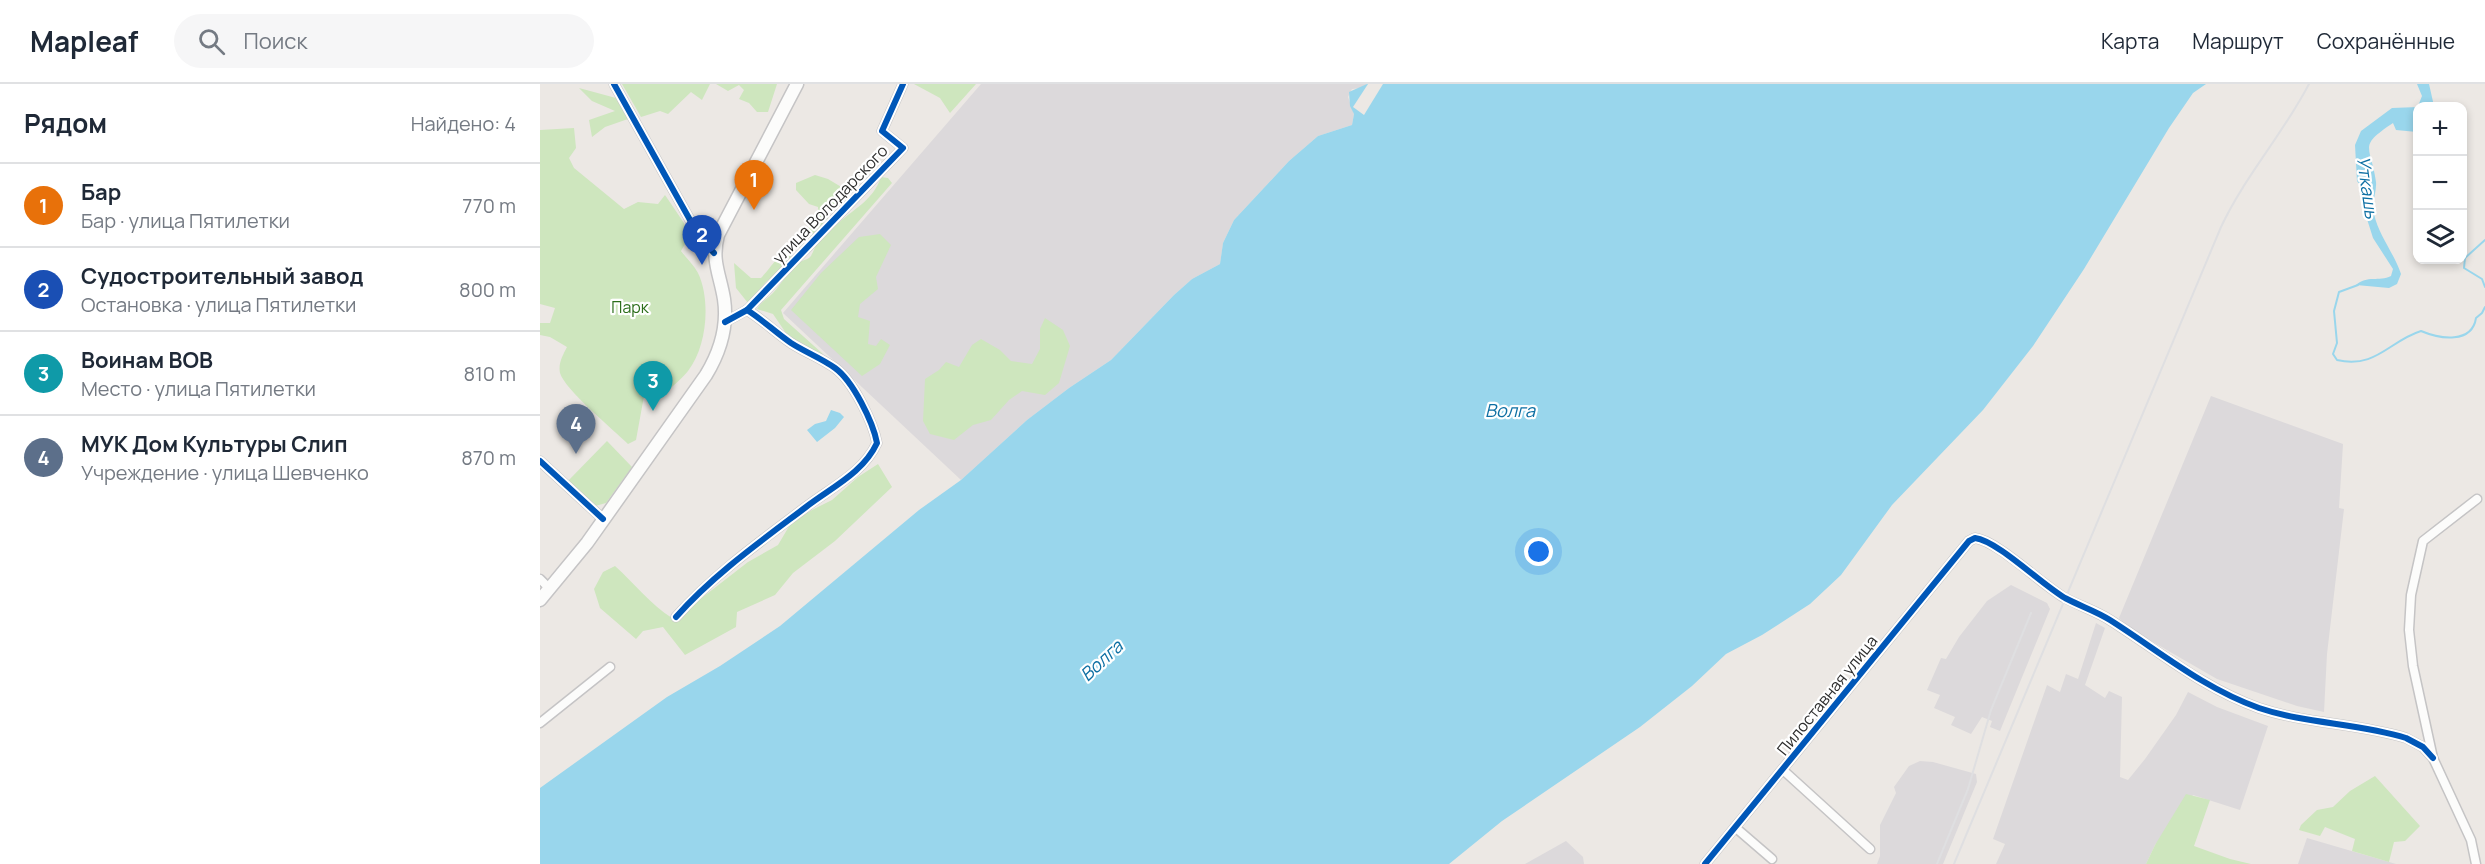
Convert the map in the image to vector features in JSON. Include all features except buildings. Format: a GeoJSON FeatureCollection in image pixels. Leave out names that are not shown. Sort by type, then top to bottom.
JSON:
{"type":"FeatureCollection","features":[{"type":"Feature","properties":{"kind":"main road"},"geometry":{"type":"LineString","coordinates":[[540,600],[603,519],[711,366],[720,346],[725,322],[724,299],[714,253],[722,225],[797,84]]}},
{"type":"Feature","properties":{"kind":"street"},"geometry":{"type":"LineString","coordinates":[[614,84],[699,236],[714,253]]}},
{"type":"Feature","properties":{"kind":"street","name":"улица Володарского"},"geometry":{"type":"LineString","coordinates":[[747,310],[903,148],[882,130],[903,84]]}},
{"type":"Feature","properties":{"kind":"street"},"geometry":{"type":"LineString","coordinates":[[676,617],[695,595],[753,547],[863,466],[877,443],[875,431],[850,383],[836,369],[792,344],[767,322],[747,310],[725,322]]}},
{"type":"Feature","properties":{"kind":"street"},"geometry":{"type":"LineString","coordinates":[[540,461],[603,519]]}},
{"type":"Feature","properties":{"kind":"street"},"geometry":{"type":"LineString","coordinates":[[2476,864],[2471,840],[2433,758],[2411,655],[2409,630],[2411,595],[2423,541],[2477,499]]}},
{"type":"Feature","properties":{"kind":"street","name":"Пилоставная улица"},"geometry":{"type":"LineString","coordinates":[[1705,864],[1969,541],[1975,538],[1984,540],[2050,588],[2108,619],[2196,678],[2256,706],[2289,717],[2400,736],[2423,747],[2433,758]]}},
{"type":"Feature","properties":{"kind":"street"},"geometry":{"type":"LineString","coordinates":[[540,579],[550,589]]}},
{"type":"Feature","properties":{"kind":"street"},"geometry":{"type":"LineString","coordinates":[[540,723],[610,667]]}},
{"type":"Feature","properties":{"kind":"street"},"geometry":{"type":"LineString","coordinates":[[1783,770],[1870,849]]}},
{"type":"Feature","properties":{"kind":"street"},"geometry":{"type":"LineString","coordinates":[[1736,828],[1772,859]]}},
{"type":"Feature","properties":{"kind":"shaded area"},"geometry":{"type":"Polygon","coordinates":[[[981,84],[1367,84],[1362,88],[1352,89],[1348,97],[1354,114],[1352,125],[1318,136],[1289,161],[1234,220],[1223,243],[1220,264],[1192,279],[1111,360],[1027,420],[961,480],[783,313],[981,84]]]}},
{"type":"Feature","properties":{"kind":"shaded area"},"geometry":{"type":"Polygon","coordinates":[[[2211,396],[2343,444],[2339,508],[2344,509],[2327,654],[2324,712],[2297,706],[2217,679],[2127,627],[2119,618],[2211,396]]]}},
{"type":"Feature","properties":{"kind":"shaded area"},"geometry":{"type":"Polygon","coordinates":[[[2011,585],[2047,603],[2050,609],[2000,731],[1990,727],[1992,721],[1982,717],[1971,734],[1951,725],[1955,717],[1934,708],[1940,695],[1927,690],[1941,658],[1946,659],[1959,637],[1987,601],[2011,585]]]}},
{"type":"Feature","properties":{"kind":"shaded area"},"geometry":{"type":"Polygon","coordinates":[[[2096,623],[2105,628],[2085,685],[2105,698],[2109,691],[2122,697],[2120,777],[2128,780],[2145,759],[2176,715],[2188,692],[2217,707],[2268,726],[2240,810],[2193,795],[2155,845],[2146,864],[1996,864],[2005,844],[1993,839],[2047,685],[2060,692],[2066,674],[2078,679],[2096,623]]]}},
{"type":"Feature","properties":{"kind":"shaded area"},"geometry":{"type":"Polygon","coordinates":[[[1920,761],[1933,762],[1976,774],[1977,782],[1943,864],[1877,864],[1880,856],[1880,825],[1896,793],[1894,787],[1909,766],[1920,761]]]}},
{"type":"Feature","properties":{"kind":"shaded area"},"geometry":{"type":"Polygon","coordinates":[[[2307,838],[2396,864],[2298,864],[2307,838]]]}},
{"type":"Feature","properties":{"kind":"shaded area"},"geometry":{"type":"Polygon","coordinates":[[[1566,841],[1583,857],[1584,864],[1525,864],[1566,841]]]}},
{"type":"Feature","properties":{"kind":"green space"},"geometry":{"type":"Polygon","coordinates":[[[622,84],[710,84],[702,100],[691,92],[668,114],[660,111],[641,117],[622,84]]]}},
{"type":"Feature","properties":{"kind":"green space"},"geometry":{"type":"Polygon","coordinates":[[[716,84],[777,84],[768,112],[757,112],[749,103],[739,99],[744,90],[739,85],[728,91],[716,84]]]}},
{"type":"Feature","properties":{"kind":"green space"},"geometry":{"type":"Polygon","coordinates":[[[914,84],[976,84],[950,113],[940,98],[914,84]]]}},
{"type":"Feature","properties":{"kind":"green space"},"geometry":{"type":"Polygon","coordinates":[[[579,88],[616,98],[628,119],[605,127],[592,137],[589,120],[615,111],[592,101],[579,88]]]}},
{"type":"Feature","properties":{"kind":"green space","name":"Парк"},"geometry":{"type":"Polygon","coordinates":[[[574,128],[576,148],[569,158],[574,168],[624,209],[638,202],[658,204],[665,195],[684,223],[689,237],[681,251],[698,273],[705,296],[703,337],[694,361],[685,374],[661,397],[644,396],[636,440],[628,444],[580,399],[564,380],[560,373],[560,366],[567,347],[550,337],[540,335],[540,323],[550,323],[555,308],[540,304],[540,130],[574,128]]]}},
{"type":"Feature","properties":{"kind":"green space"},"geometry":{"type":"Polygon","coordinates":[[[815,175],[828,179],[843,188],[844,197],[830,212],[825,224],[801,249],[795,244],[801,234],[816,220],[818,207],[809,204],[796,190],[796,183],[815,175]]]}},
{"type":"Feature","properties":{"kind":"green space"},"geometry":{"type":"Polygon","coordinates":[[[881,177],[888,178],[892,183],[781,310],[784,319],[823,354],[816,354],[790,339],[773,314],[757,309],[796,265],[810,257],[822,238],[868,199],[881,177]]]}},
{"type":"Feature","properties":{"kind":"green space"},"geometry":{"type":"Polygon","coordinates":[[[880,234],[891,245],[876,277],[878,289],[860,304],[858,317],[870,321],[868,344],[876,346],[881,339],[890,345],[880,364],[862,376],[791,310],[821,273],[859,237],[880,234]]]}},
{"type":"Feature","properties":{"kind":"green space"},"geometry":{"type":"Polygon","coordinates":[[[787,249],[792,256],[782,270],[766,282],[748,303],[736,288],[734,263],[751,278],[761,278],[787,249]]]}},
{"type":"Feature","properties":{"kind":"green space"},"geometry":{"type":"Polygon","coordinates":[[[1045,318],[1063,330],[1070,346],[1059,383],[1045,395],[1022,391],[1009,400],[991,420],[973,425],[954,440],[930,434],[923,421],[925,379],[939,370],[946,362],[959,367],[972,345],[981,339],[1000,350],[1011,361],[1032,364],[1040,349],[1040,329],[1045,318]]]}},
{"type":"Feature","properties":{"kind":"green space"},"geometry":{"type":"Polygon","coordinates":[[[607,441],[632,467],[606,503],[595,506],[568,481],[607,441]]]}},
{"type":"Feature","properties":{"kind":"green space"},"geometry":{"type":"Polygon","coordinates":[[[878,464],[892,487],[835,541],[793,573],[775,595],[737,612],[736,627],[685,655],[663,627],[643,631],[636,639],[600,608],[594,589],[603,572],[615,566],[664,613],[672,618],[681,614],[748,562],[778,545],[791,523],[832,500],[858,477],[878,464]]]}},
{"type":"Feature","properties":{"kind":"green space"},"geometry":{"type":"Polygon","coordinates":[[[2375,776],[2420,826],[2405,841],[2394,842],[2389,862],[2352,851],[2355,839],[2325,827],[2320,836],[2299,830],[2301,825],[2317,810],[2333,807],[2350,791],[2375,776]]]}},
{"type":"Feature","properties":{"kind":"green space"},"geometry":{"type":"Polygon","coordinates":[[[2186,794],[2210,800],[2194,846],[2251,864],[2146,864],[2186,794]]]}},
{"type":"Feature","properties":{"kind":"water","name":"Волга"},"geometry":{"type":"Polygon","coordinates":[[[1367,84],[2206,84],[2193,93],[2169,128],[2084,269],[2033,346],[1983,410],[1892,505],[1841,575],[1810,604],[1762,635],[1726,654],[1692,686],[1640,727],[1502,821],[1449,864],[540,864],[540,788],[667,697],[720,666],[780,626],[919,510],[961,480],[1027,420],[1111,360],[1192,279],[1220,264],[1223,243],[1234,220],[1289,161],[1318,136],[1352,125],[1354,114],[1350,106],[1349,92],[1367,84]]]}},
{"type":"Feature","properties":{"kind":"water"},"geometry":{"type":"Polygon","coordinates":[[[2417,84],[2429,84],[2433,102],[2420,102],[2422,96],[2417,84]]]}},
{"type":"Feature","properties":{"kind":"water"},"geometry":{"type":"Polygon","coordinates":[[[2413,107],[2413,132],[2396,130],[2393,123],[2374,137],[2369,148],[2376,182],[2374,214],[2379,230],[2401,274],[2397,284],[2389,288],[2356,285],[2364,280],[2391,276],[2393,269],[2373,238],[2367,219],[2363,189],[2357,181],[2355,145],[2361,131],[2392,108],[2413,107]]]}},
{"type":"Feature","properties":{"kind":"water"},"geometry":{"type":"Polygon","coordinates":[[[831,410],[844,417],[835,428],[817,442],[807,430],[815,424],[826,421],[831,410]]]}},
{"type":"Feature","properties":{"kind":"pier"},"geometry":{"type":"Polygon","coordinates":[[[1368,84],[1383,84],[1364,115],[1353,107],[1368,84]]]}},
{"type":"Feature","properties":{"kind":"waterway","name":"Уткашь"},"geometry":{"type":"LineString","coordinates":[[2485,240],[2465,258],[2464,268],[2482,279],[2485,287]]}},
{"type":"Feature","properties":{"kind":"waterway","name":"Уткашь"},"geometry":{"type":"LineString","coordinates":[[2358,285],[2339,292],[2334,311],[2337,343],[2333,354],[2337,360],[2362,361],[2382,353],[2410,335],[2421,331],[2437,336],[2462,336],[2473,326],[2485,307]]}},
{"type":"Feature","properties":{"kind":"railway"},"geometry":{"type":"LineString","coordinates":[[1954,864],[2221,227],[2241,190],[2309,84]]}},
{"type":"Feature","properties":{"kind":"railway"},"geometry":{"type":"LineString","coordinates":[[1937,864],[1968,789],[1991,710],[2031,613]]}},
{"type":"Feature","properties":{"kind":"cycle path"},"geometry":{"type":"LineString","coordinates":[[614,84],[699,236],[714,253]]}},
{"type":"Feature","properties":{"kind":"cycle path"},"geometry":{"type":"LineString","coordinates":[[747,310],[903,148],[882,131],[903,84]]}},
{"type":"Feature","properties":{"kind":"cycle path"},"geometry":{"type":"LineString","coordinates":[[676,617],[738,559],[846,479],[864,463],[877,443],[861,402],[849,382],[835,368],[791,343],[747,310],[725,322]]}},
{"type":"Feature","properties":{"kind":"cycle path"},"geometry":{"type":"LineString","coordinates":[[540,461],[603,519]]}},
{"type":"Feature","properties":{"kind":"cycle path"},"geometry":{"type":"LineString","coordinates":[[1705,864],[1969,541],[1975,538],[1985,541],[2008,555],[2055,592],[2105,617],[2200,680],[2239,700],[2277,713],[2406,738],[2423,747],[2433,758]]}},
{"type":"Feature","properties":{"kind":"place","name":"Бар"},"geometry":{"type":"Point","coordinates":[754,210]}},
{"type":"Feature","properties":{"kind":"place","name":"Судостроительный завод"},"geometry":{"type":"Point","coordinates":[702,265]}},
{"type":"Feature","properties":{"kind":"place","name":"Воинам ВОВ"},"geometry":{"type":"Point","coordinates":[653,411]}},
{"type":"Feature","properties":{"kind":"place","name":"МУК Дом Культуры Слип"},"geometry":{"type":"Point","coordinates":[576,454]}}]}
